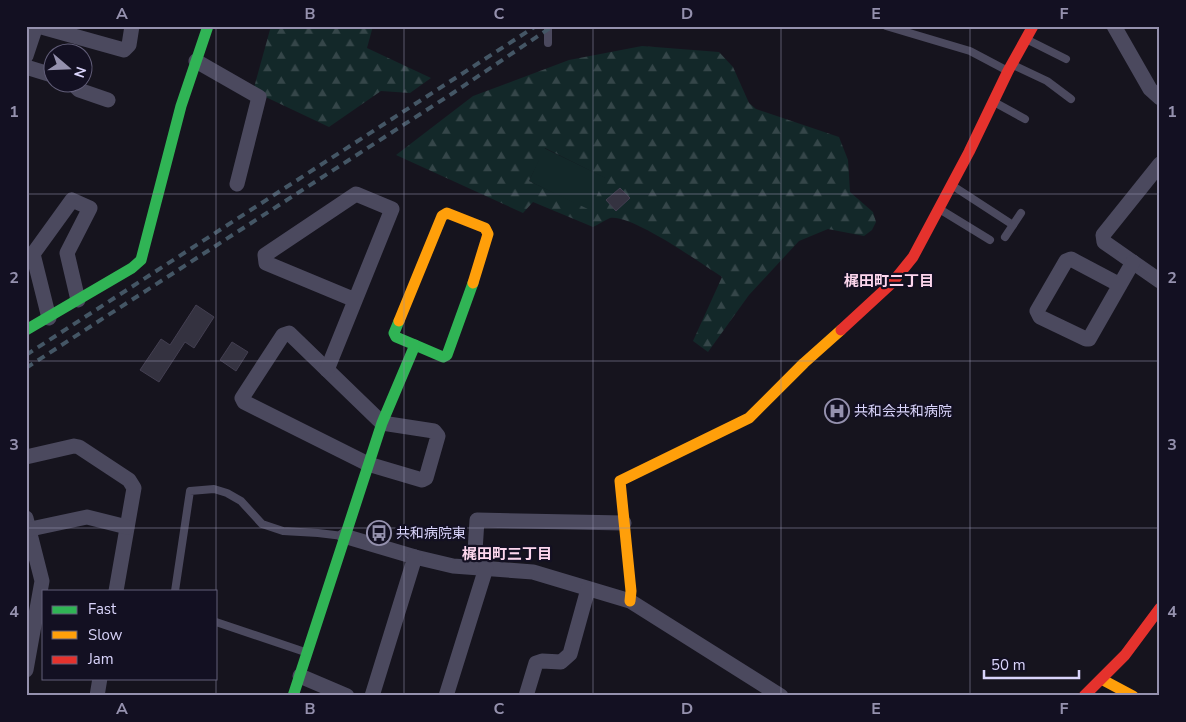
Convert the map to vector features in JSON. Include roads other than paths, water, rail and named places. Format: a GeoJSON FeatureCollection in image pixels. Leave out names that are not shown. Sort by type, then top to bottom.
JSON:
{"type":"FeatureCollection","features":[{"type":"Feature","properties":{"kind":"main road"},"geometry":{"type":"LineString","coordinates":[[26,330],[132,268],[141,260],[181,106],[208,26]]}},
{"type":"Feature","properties":{"kind":"main road"},"geometry":{"type":"LineString","coordinates":[[630,601],[631,591],[620,481],[750,418],[804,363],[892,282],[913,257],[952,184],[1010,67],[1033,26]]}},
{"type":"Feature","properties":{"kind":"main road"},"geometry":{"type":"LineString","coordinates":[[447,213],[484,228],[488,234],[464,310],[447,355],[443,357],[415,345],[396,337],[394,333],[442,216],[447,213]]}},
{"type":"Feature","properties":{"kind":"main road"},"geometry":{"type":"LineString","coordinates":[[293,696],[382,423],[415,345]]}},
{"type":"Feature","properties":{"kind":"main road"},"geometry":{"type":"LineString","coordinates":[[1084,696],[1103,680],[1127,653],[1160,608]]}},
{"type":"Feature","properties":{"kind":"main road"},"geometry":{"type":"LineString","coordinates":[[1103,680],[1133,696]]}},
{"type":"Feature","properties":{"kind":"street"},"geometry":{"type":"LineString","coordinates":[[26,56],[37,26],[124,50],[129,45],[132,26]]}},
{"type":"Feature","properties":{"kind":"street"},"geometry":{"type":"LineString","coordinates":[[1114,26],[1150,89],[1160,98]]}},
{"type":"Feature","properties":{"kind":"street"},"geometry":{"type":"LineString","coordinates":[[196,61],[259,97],[237,184]]}},
{"type":"Feature","properties":{"kind":"street"},"geometry":{"type":"LineString","coordinates":[[26,67],[42,71]]}},
{"type":"Feature","properties":{"kind":"street"},"geometry":{"type":"LineString","coordinates":[[85,92],[108,100]]}},
{"type":"Feature","properties":{"kind":"street"},"geometry":{"type":"LineString","coordinates":[[1160,164],[1103,234],[1104,242],[1160,281]]}},
{"type":"Feature","properties":{"kind":"street"},"geometry":{"type":"LineString","coordinates":[[327,370],[392,209],[356,194],[265,255],[266,263],[355,300]]}},
{"type":"Feature","properties":{"kind":"street"},"geometry":{"type":"LineString","coordinates":[[49,318],[33,254],[72,200],[90,208],[67,253],[78,300]]}},
{"type":"Feature","properties":{"kind":"street"},"geometry":{"type":"LineString","coordinates":[[1120,285],[1072,258],[1066,261],[1037,311],[1040,317],[1089,339],[1120,285],[1133,262]]}},
{"type":"Feature","properties":{"kind":"street"},"geometry":{"type":"LineString","coordinates":[[289,333],[327,370],[382,423],[434,432],[438,436],[426,478],[422,480],[368,464],[244,402],[242,398],[283,335],[289,333]]}},
{"type":"Feature","properties":{"kind":"street"},"geometry":{"type":"LineString","coordinates":[[26,457],[74,446],[79,447],[129,480],[134,488],[116,590]]}},
{"type":"Feature","properties":{"kind":"street"},"geometry":{"type":"LineString","coordinates":[[26,670],[42,581],[27,526],[86,517],[127,526]]}},
{"type":"Feature","properties":{"kind":"street"},"geometry":{"type":"LineString","coordinates":[[446,696],[480,567],[477,520],[624,523]]}},
{"type":"Feature","properties":{"kind":"street"},"geometry":{"type":"LineString","coordinates":[[344,536],[414,558],[453,566],[533,572],[630,601],[781,696]]}},
{"type":"Feature","properties":{"kind":"street"},"geometry":{"type":"LineString","coordinates":[[372,696],[414,558]]}},
{"type":"Feature","properties":{"kind":"street"},"geometry":{"type":"LineString","coordinates":[[526,696],[536,663],[542,661],[561,662],[570,654],[588,589]]}},
{"type":"Feature","properties":{"kind":"street"},"geometry":{"type":"LineString","coordinates":[[300,676],[347,696]]}},
{"type":"Feature","properties":{"kind":"street"},"geometry":{"type":"LineString","coordinates":[[97,696],[100,680]]}},
{"type":"Feature","properties":{"kind":"lane"},"geometry":{"type":"LineString","coordinates":[[548,26],[548,43]]}},
{"type":"Feature","properties":{"kind":"lane"},"geometry":{"type":"LineString","coordinates":[[886,26],[970,51],[1047,81],[1072,99]]}},
{"type":"Feature","properties":{"kind":"lane"},"geometry":{"type":"LineString","coordinates":[[1026,38],[1066,59]]}},
{"type":"Feature","properties":{"kind":"lane"},"geometry":{"type":"LineString","coordinates":[[993,102],[1025,119]]}},
{"type":"Feature","properties":{"kind":"lane"},"geometry":{"type":"LineString","coordinates":[[952,184],[1013,226]]}},
{"type":"Feature","properties":{"kind":"lane"},"geometry":{"type":"LineString","coordinates":[[938,209],[990,240]]}},
{"type":"Feature","properties":{"kind":"lane"},"geometry":{"type":"LineString","coordinates":[[1005,238],[1021,213]]}},
{"type":"Feature","properties":{"kind":"lane"},"geometry":{"type":"LineString","coordinates":[[175,590],[190,491],[214,489],[227,493],[242,501],[262,524],[283,531],[344,536]]}},
{"type":"Feature","properties":{"kind":"lane"},"geometry":{"type":"LineString","coordinates":[[218,623],[307,652]]}},
{"type":"Feature","properties":{"kind":"railway"},"geometry":{"type":"LineString","coordinates":[[26,355],[536,26]]}},
{"type":"Feature","properties":{"kind":"railway"},"geometry":{"type":"LineString","coordinates":[[26,368],[453,93],[553,26]]}},
{"type":"Feature","properties":{"kind":"place","name":"共和会共和病院"},"geometry":{"type":"Point","coordinates":[837,411]}},
{"type":"Feature","properties":{"kind":"place","name":"共和病院東"},"geometry":{"type":"Point","coordinates":[379,533]}},
{"type":"Feature","properties":{"kind":"district","name":"梶田町二丁目"},"geometry":{"type":"Point","coordinates":[889,281]}},
{"type":"Feature","properties":{"kind":"district","name":"梶田町三丁目"},"geometry":{"type":"Point","coordinates":[507,554]}}]}
